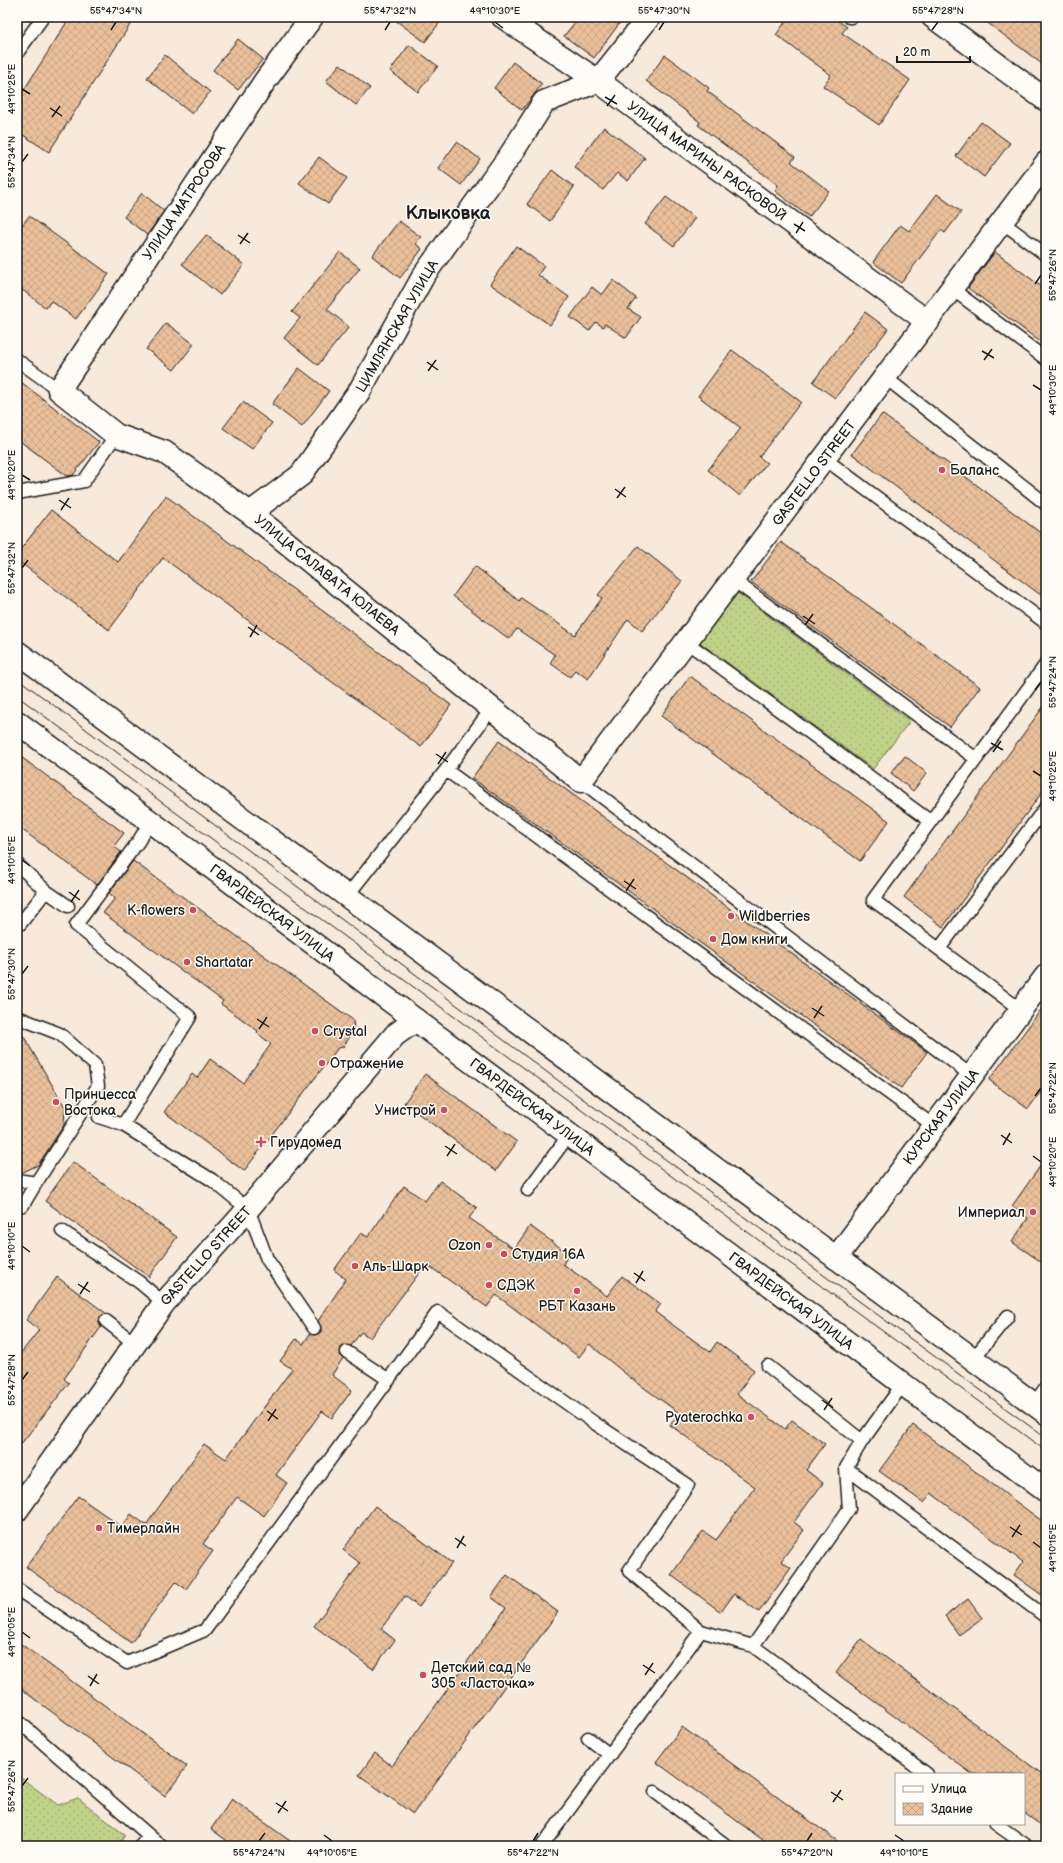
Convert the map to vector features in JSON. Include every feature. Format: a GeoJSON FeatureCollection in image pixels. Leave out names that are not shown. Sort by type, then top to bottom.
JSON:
{"type":"FeatureCollection","features":[{"type":"Feature","properties":{"kind":"street","name":"УЛИЦА МАТРОСОВА"},"geometry":{"type":"LineString","coordinates":[[59,390],[265,81],[312,17]]}},
{"type":"Feature","properties":{"kind":"street","name":"УЛИЦА МАРИНЫ РАСКОВОЙ"},"geometry":{"type":"LineString","coordinates":[[503,17],[598,82],[928,322]]}},
{"type":"Feature","properties":{"kind":"street"},"geometry":{"type":"LineString","coordinates":[[598,82],[649,17]]}},
{"type":"Feature","properties":{"kind":"street"},"geometry":{"type":"LineString","coordinates":[[933,17],[1046,100]]}},
{"type":"Feature","properties":{"kind":"street","name":"ЦИМЛЯНСКАЯ УЛИЦА"},"geometry":{"type":"LineString","coordinates":[[250,513],[301,474],[360,390],[424,275],[511,154],[544,102],[598,82]]}},
{"type":"Feature","properties":{"kind":"street","name":"GASTELLO STREET"},"geometry":{"type":"LineString","coordinates":[[581,781],[685,641],[886,378],[1046,163]]}},
{"type":"Feature","properties":{"kind":"street","name":"УЛИЦА САЛАВАТА ЮЛАЕВА"},"geometry":{"type":"LineString","coordinates":[[59,390],[116,435],[164,452],[250,513],[581,781]]}},
{"type":"Feature","properties":{"kind":"street"},"geometry":{"type":"LineString","coordinates":[[17,652],[973,1359],[1042,1402]]}},
{"type":"Feature","properties":{"kind":"street","name":"ГВАРДЕЙСКАЯ УЛИЦА"},"geometry":{"type":"LineString","coordinates":[[17,722],[1046,1491]]}},
{"type":"Feature","properties":{"kind":"street","name":"КУРСКАЯ УЛИЦА"},"geometry":{"type":"LineString","coordinates":[[836,1258],[1046,976]]}},
{"type":"Feature","properties":{"kind":"street","name":"GASTELLO STREET"},"geometry":{"type":"LineString","coordinates":[[17,1510],[134,1343],[164,1303],[248,1209],[395,1035],[416,1020]]}},
{"type":"Feature","properties":{"kind":"lane"},"geometry":{"type":"LineString","coordinates":[[17,53],[43,17]]}},
{"type":"Feature","properties":{"kind":"lane"},"geometry":{"type":"LineString","coordinates":[[1002,222],[1046,255]]}},
{"type":"Feature","properties":{"kind":"lane"},"geometry":{"type":"LineString","coordinates":[[952,289],[1046,359]]}},
{"type":"Feature","properties":{"kind":"lane"},"geometry":{"type":"LineString","coordinates":[[17,360],[59,390]]}},
{"type":"Feature","properties":{"kind":"lane"},"geometry":{"type":"LineString","coordinates":[[886,378],[1046,504]]}},
{"type":"Feature","properties":{"kind":"lane"},"geometry":{"type":"LineString","coordinates":[[19,491],[84,482],[116,435]]}},
{"type":"Feature","properties":{"kind":"lane"},"geometry":{"type":"LineString","coordinates":[[825,459],[1046,623]]}},
{"type":"Feature","properties":{"kind":"lane"},"geometry":{"type":"LineString","coordinates":[[732,579],[975,758]]}},
{"type":"Feature","properties":{"kind":"lane"},"geometry":{"type":"LineString","coordinates":[[685,641],[930,821]]}},
{"type":"Feature","properties":{"kind":"lane"},"geometry":{"type":"LineString","coordinates":[[1021,1010],[873,900],[975,758],[1046,664]]}},
{"type":"Feature","properties":{"kind":"lane"},"geometry":{"type":"LineString","coordinates":[[347,896],[446,770],[492,708]]}},
{"type":"Feature","properties":{"kind":"lane"},"geometry":{"type":"LineString","coordinates":[[446,770],[934,1126]]}},
{"type":"Feature","properties":{"kind":"lane"},"geometry":{"type":"LineString","coordinates":[[581,781],[972,1076]]}},
{"type":"Feature","properties":{"kind":"lane"},"geometry":{"type":"LineString","coordinates":[[939,949],[1046,807]]}},
{"type":"Feature","properties":{"kind":"lane"},"geometry":{"type":"LineString","coordinates":[[123,1126],[190,1017],[76,925],[138,842],[150,822]]}},
{"type":"Feature","properties":{"kind":"lane"},"geometry":{"type":"LineString","coordinates":[[17,864],[46,891],[68,906]]}},
{"type":"Feature","properties":{"kind":"lane"},"geometry":{"type":"LineString","coordinates":[[20,924],[46,891]]}},
{"type":"Feature","properties":{"kind":"lane"},"geometry":{"type":"LineString","coordinates":[[17,1017],[60,1034],[95,1065],[98,1086],[23,1205],[17,1207]]}},
{"type":"Feature","properties":{"kind":"lane"},"geometry":{"type":"LineString","coordinates":[[99,1117],[123,1126],[212,1180],[248,1209],[267,1259],[314,1328]]}},
{"type":"Feature","properties":{"kind":"lane"},"geometry":{"type":"LineString","coordinates":[[528,1190],[569,1135]]}},
{"type":"Feature","properties":{"kind":"lane"},"geometry":{"type":"LineString","coordinates":[[17,1180],[36,1183]]}},
{"type":"Feature","properties":{"kind":"lane"},"geometry":{"type":"LineString","coordinates":[[62,1231],[139,1282],[164,1303]]}},
{"type":"Feature","properties":{"kind":"lane"},"geometry":{"type":"LineString","coordinates":[[17,1589],[127,1663],[205,1630],[438,1312],[596,1424],[688,1485],[629,1571],[701,1631],[753,1646],[926,1773]]}},
{"type":"Feature","properties":{"kind":"lane"},"geometry":{"type":"LineString","coordinates":[[973,1359],[1008,1316]]}},
{"type":"Feature","properties":{"kind":"lane"},"geometry":{"type":"LineString","coordinates":[[106,1321],[134,1343]]}},
{"type":"Feature","properties":{"kind":"lane"},"geometry":{"type":"LineString","coordinates":[[347,1352],[389,1380]]}},
{"type":"Feature","properties":{"kind":"lane"},"geometry":{"type":"LineString","coordinates":[[768,1366],[862,1441]]}},
{"type":"Feature","properties":{"kind":"lane"},"geometry":{"type":"LineString","coordinates":[[753,1646],[849,1509],[846,1468],[862,1441],[903,1384]]}},
{"type":"Feature","properties":{"kind":"lane"},"geometry":{"type":"LineString","coordinates":[[846,1468],[1046,1617]]}},
{"type":"Feature","properties":{"kind":"lane"},"geometry":{"type":"LineString","coordinates":[[542,1846],[701,1631]]}},
{"type":"Feature","properties":{"kind":"lane"},"geometry":{"type":"LineString","coordinates":[[17,1720],[161,1846]]}},
{"type":"Feature","properties":{"kind":"lane"},"geometry":{"type":"LineString","coordinates":[[588,1738],[610,1755]]}},
{"type":"Feature","properties":{"kind":"lane"},"geometry":{"type":"LineString","coordinates":[[655,1792],[728,1846]]}},
{"type":"Feature","properties":{"kind":"lane"},"geometry":{"type":"LineString","coordinates":[[997,1825],[1027,1846]]}},
{"type":"Feature","properties":{"kind":"lane"},"geometry":{"type":"LineString","coordinates":[[141,1846],[148,1836]]}},
{"type":"Feature","properties":{"kind":"green space"},"geometry":{"type":"Polygon","coordinates":[[[735,591],[910,721],[873,769],[698,641],[735,591]]]}},
{"type":"Feature","properties":{"kind":"green space"},"geometry":{"type":"Polygon","coordinates":[[[17,1775],[58,1805],[78,1798],[125,1835],[118,1846],[17,1846],[17,1775]]]}},
{"type":"Feature","properties":{"kind":"building"},"geometry":{"type":"Polygon","coordinates":[[[70,17],[135,17],[49,152],[17,131],[17,101],[70,17]]]}},
{"type":"Feature","properties":{"kind":"building"},"geometry":{"type":"Polygon","coordinates":[[[391,17],[444,17],[425,42],[391,17]]]}},
{"type":"Feature","properties":{"kind":"building"},"geometry":{"type":"Polygon","coordinates":[[[579,17],[624,17],[594,58],[564,36],[579,17]]]}},
{"type":"Feature","properties":{"kind":"building"},"geometry":{"type":"Polygon","coordinates":[[[789,17],[833,17],[847,27],[842,33],[910,80],[879,125],[823,86],[831,75],[776,35],[789,17]]]}},
{"type":"Feature","properties":{"kind":"building"},"geometry":{"type":"Polygon","coordinates":[[[980,17],[1046,17],[1046,67],[980,17]]]}},
{"type":"Feature","properties":{"kind":"building"},"geometry":{"type":"Polygon","coordinates":[[[238,39],[263,59],[238,90],[213,70],[238,39]]]}},
{"type":"Feature","properties":{"kind":"building"},"geometry":{"type":"Polygon","coordinates":[[[409,45],[438,66],[418,92],[390,71],[409,45]]]}},
{"type":"Feature","properties":{"kind":"building"},"geometry":{"type":"Polygon","coordinates":[[[165,55],[210,92],[192,114],[147,78],[165,55]]]}},
{"type":"Feature","properties":{"kind":"building"},"geometry":{"type":"Polygon","coordinates":[[[665,55],[709,88],[707,91],[795,157],[791,162],[829,191],[809,217],[775,191],[778,185],[698,125],[700,122],[646,81],[665,55]]]}},
{"type":"Feature","properties":{"kind":"building"},"geometry":{"type":"Polygon","coordinates":[[[513,62],[542,84],[522,110],[494,88],[513,62]]]}},
{"type":"Feature","properties":{"kind":"building"},"geometry":{"type":"Polygon","coordinates":[[[340,64],[370,88],[356,105],[326,81],[340,64]]]}},
{"type":"Feature","properties":{"kind":"building"},"geometry":{"type":"Polygon","coordinates":[[[981,122],[1010,143],[984,177],[956,156],[981,122]]]}},
{"type":"Feature","properties":{"kind":"building"},"geometry":{"type":"Polygon","coordinates":[[[604,127],[645,158],[628,181],[617,173],[603,190],[574,167],[604,127]]]}},
{"type":"Feature","properties":{"kind":"building"},"geometry":{"type":"Polygon","coordinates":[[[457,142],[480,159],[461,185],[438,168],[457,142]]]}},
{"type":"Feature","properties":{"kind":"building"},"geometry":{"type":"Polygon","coordinates":[[[319,157],[347,178],[328,204],[299,183],[319,157]]]}},
{"type":"Feature","properties":{"kind":"building"},"geometry":{"type":"Polygon","coordinates":[[[552,170],[574,187],[550,221],[527,204],[552,170]]]}},
{"type":"Feature","properties":{"kind":"building"},"geometry":{"type":"Polygon","coordinates":[[[142,193],[164,211],[147,235],[124,217],[142,193]]]}},
{"type":"Feature","properties":{"kind":"building"},"geometry":{"type":"Polygon","coordinates":[[[937,194],[961,212],[945,233],[941,230],[901,283],[873,262],[900,225],[909,231],[937,194]]]}},
{"type":"Feature","properties":{"kind":"building"},"geometry":{"type":"Polygon","coordinates":[[[666,197],[695,218],[674,246],[645,224],[666,197]]]}},
{"type":"Feature","properties":{"kind":"building"},"geometry":{"type":"Polygon","coordinates":[[[29,216],[109,274],[76,319],[51,301],[46,308],[17,286],[17,232],[29,216]]]}},
{"type":"Feature","properties":{"kind":"building"},"geometry":{"type":"Polygon","coordinates":[[[399,221],[421,237],[416,244],[422,249],[400,278],[372,256],[399,221]]]}},
{"type":"Feature","properties":{"kind":"building"},"geometry":{"type":"Polygon","coordinates":[[[206,235],[244,265],[220,295],[182,264],[206,235]]]}},
{"type":"Feature","properties":{"kind":"building"},"geometry":{"type":"Polygon","coordinates":[[[516,246],[544,266],[538,275],[569,297],[550,325],[490,284],[516,246]]]}},
{"type":"Feature","properties":{"kind":"building"},"geometry":{"type":"Polygon","coordinates":[[[340,252],[360,268],[327,309],[349,327],[318,365],[284,338],[300,318],[292,312],[340,252]]]}},
{"type":"Feature","properties":{"kind":"building"},"geometry":{"type":"Polygon","coordinates":[[[995,252],[1046,290],[1046,346],[968,288],[995,252]]]}},
{"type":"Feature","properties":{"kind":"building"},"geometry":{"type":"Polygon","coordinates":[[[613,280],[636,298],[628,309],[641,317],[626,338],[605,324],[603,327],[596,322],[589,331],[570,317],[592,287],[602,295],[613,280]]]}},
{"type":"Feature","properties":{"kind":"building"},"geometry":{"type":"Polygon","coordinates":[[[865,312],[888,329],[835,398],[813,382],[865,312]]]}},
{"type":"Feature","properties":{"kind":"building"},"geometry":{"type":"Polygon","coordinates":[[[166,323],[194,344],[174,370],[146,349],[166,323]]]}},
{"type":"Feature","properties":{"kind":"building"},"geometry":{"type":"Polygon","coordinates":[[[732,350],[801,402],[759,457],[767,463],[740,496],[708,470],[741,428],[698,396],[732,350]]]}},
{"type":"Feature","properties":{"kind":"building"},"geometry":{"type":"Polygon","coordinates":[[[299,368],[329,391],[302,427],[272,404],[299,368]]]}},
{"type":"Feature","properties":{"kind":"building"},"geometry":{"type":"Polygon","coordinates":[[[17,379],[99,442],[73,475],[67,476],[17,439],[17,379]]]}},
{"type":"Feature","properties":{"kind":"building"},"geometry":{"type":"Polygon","coordinates":[[[243,402],[272,423],[252,449],[223,428],[243,402]]]}},
{"type":"Feature","properties":{"kind":"building"},"geometry":{"type":"Polygon","coordinates":[[[882,414],[1046,537],[1046,599],[852,454],[882,414]]]}},
{"type":"Feature","properties":{"kind":"building"},"geometry":{"type":"Polygon","coordinates":[[[166,496],[451,705],[421,747],[163,558],[109,630],[17,560],[17,554],[51,510],[118,562],[166,496]]]}},
{"type":"Feature","properties":{"kind":"building"},"geometry":{"type":"Polygon","coordinates":[[[781,542],[980,687],[950,727],[751,582],[781,542]]]}},
{"type":"Feature","properties":{"kind":"building"},"geometry":{"type":"Polygon","coordinates":[[[638,546],[682,581],[642,631],[628,619],[588,679],[575,670],[570,677],[550,663],[555,655],[517,629],[509,639],[453,596],[475,566],[519,601],[521,598],[575,635],[602,598],[598,595],[638,546]]]}},
{"type":"Feature","properties":{"kind":"building"},"geometry":{"type":"Polygon","coordinates":[[[690,676],[889,821],[860,861],[661,716],[690,676]]]}},
{"type":"Feature","properties":{"kind":"building"},"geometry":{"type":"Polygon","coordinates":[[[1046,703],[1046,787],[943,927],[904,897],[1046,703]]]}},
{"type":"Feature","properties":{"kind":"building"},"geometry":{"type":"Polygon","coordinates":[[[499,741],[927,1052],[901,1088],[472,778],[499,741]]]}},
{"type":"Feature","properties":{"kind":"building"},"geometry":{"type":"Polygon","coordinates":[[[17,754],[124,833],[114,846],[121,852],[97,885],[17,826],[17,754]]]}},
{"type":"Feature","properties":{"kind":"building"},"geometry":{"type":"Polygon","coordinates":[[[905,756],[927,773],[913,791],[891,773],[905,756]]]}},
{"type":"Feature","properties":{"kind":"building"},"geometry":{"type":"Polygon","coordinates":[[[133,861],[353,1020],[354,1031],[343,1047],[338,1048],[244,1171],[164,1112],[192,1074],[197,1078],[210,1059],[243,1083],[271,1044],[257,1033],[258,1031],[221,1004],[223,1001],[103,913],[115,898],[109,893],[133,861]]]}},
{"type":"Feature","properties":{"kind":"building"},"geometry":{"type":"Polygon","coordinates":[[[1046,1003],[1046,1085],[1028,1109],[989,1080],[1046,1003]]]}},
{"type":"Feature","properties":{"kind":"building"},"geometry":{"type":"Polygon","coordinates":[[[17,1025],[65,1107],[64,1125],[38,1165],[21,1173],[17,1173],[17,1025]]]}},
{"type":"Feature","properties":{"kind":"building"},"geometry":{"type":"Polygon","coordinates":[[[425,1074],[517,1142],[496,1171],[404,1103],[425,1074]]]}},
{"type":"Feature","properties":{"kind":"building","name":"Империал"},"geometry":{"type":"Polygon","coordinates":[[[1046,1158],[1046,1265],[1012,1242],[1028,1218],[1012,1206],[1046,1158]]]}},
{"type":"Feature","properties":{"kind":"building"},"geometry":{"type":"Polygon","coordinates":[[[73,1162],[177,1237],[149,1277],[45,1201],[73,1162]]]}},
{"type":"Feature","properties":{"kind":"building"},"geometry":{"type":"Polygon","coordinates":[[[440,1181],[477,1208],[469,1218],[514,1249],[530,1226],[569,1254],[563,1264],[607,1296],[622,1276],[661,1304],[655,1312],[710,1352],[717,1342],[754,1370],[737,1394],[785,1429],[792,1420],[825,1444],[806,1470],[823,1483],[794,1522],[804,1530],[781,1561],[791,1568],[759,1612],[734,1594],[721,1612],[671,1575],[703,1531],[716,1540],[755,1487],[670,1425],[679,1413],[632,1379],[589,1344],[579,1357],[496,1295],[487,1307],[426,1264],[370,1338],[361,1332],[351,1346],[344,1345],[341,1348],[340,1355],[343,1358],[332,1375],[352,1390],[332,1418],[322,1411],[276,1475],[287,1483],[264,1516],[237,1497],[203,1544],[213,1551],[186,1589],[176,1582],[131,1643],[26,1567],[78,1496],[122,1527],[131,1514],[146,1525],[204,1444],[226,1459],[292,1369],[280,1361],[296,1339],[303,1344],[310,1334],[315,1335],[321,1332],[321,1327],[318,1321],[346,1279],[334,1270],[361,1233],[368,1237],[404,1186],[425,1201],[440,1181]]]}},
{"type":"Feature","properties":{"kind":"building"},"geometry":{"type":"Polygon","coordinates":[[[57,1277],[107,1314],[100,1317],[99,1323],[101,1327],[64,1379],[69,1383],[17,1449],[17,1358],[39,1330],[26,1320],[57,1277]]]}},
{"type":"Feature","properties":{"kind":"building"},"geometry":{"type":"Polygon","coordinates":[[[913,1425],[1046,1524],[1046,1598],[1014,1575],[1023,1562],[931,1493],[924,1503],[879,1471],[913,1425]]]}},
{"type":"Feature","properties":{"kind":"building"},"geometry":{"type":"Polygon","coordinates":[[[375,1506],[452,1563],[419,1607],[405,1596],[381,1629],[395,1640],[373,1669],[314,1626],[360,1563],[343,1550],[375,1506]]]}},
{"type":"Feature","properties":{"kind":"building"},"geometry":{"type":"Polygon","coordinates":[[[507,1575],[558,1612],[413,1814],[359,1775],[375,1753],[392,1766],[506,1608],[491,1597],[507,1575]]]}},
{"type":"Feature","properties":{"kind":"building"},"geometry":{"type":"Polygon","coordinates":[[[968,1599],[982,1618],[959,1635],[945,1616],[968,1599]]]}},
{"type":"Feature","properties":{"kind":"building"},"geometry":{"type":"Polygon","coordinates":[[[861,1639],[1046,1777],[1046,1829],[1025,1814],[1025,1773],[971,1773],[836,1673],[861,1639]]]}},
{"type":"Feature","properties":{"kind":"building"},"geometry":{"type":"Polygon","coordinates":[[[17,1641],[187,1766],[165,1796],[17,1686],[17,1641]]]}},
{"type":"Feature","properties":{"kind":"building"},"geometry":{"type":"Polygon","coordinates":[[[682,1727],[844,1846],[771,1846],[656,1762],[682,1727]]]}},
{"type":"Feature","properties":{"kind":"building"},"geometry":{"type":"Polygon","coordinates":[[[232,1799],[297,1846],[234,1846],[211,1829],[232,1799]]]}},
{"type":"Feature","properties":{"kind":"tram line"},"geometry":{"type":"LineString","coordinates":[[17,678],[579,1096],[1046,1438]]}},
{"type":"Feature","properties":{"kind":"tram line"},"geometry":{"type":"LineString","coordinates":[[17,696],[1046,1451]]}},
{"type":"Feature","properties":{"kind":"place","name":"Баланс"},"geometry":{"type":"Point","coordinates":[942,470]}},
{"type":"Feature","properties":{"kind":"place","name":"K-flowers"},"geometry":{"type":"Point","coordinates":[193,910]}},
{"type":"Feature","properties":{"kind":"place","name":"Wildberries"},"geometry":{"type":"Point","coordinates":[731,916]}},
{"type":"Feature","properties":{"kind":"place","name":"Дом книги"},"geometry":{"type":"Point","coordinates":[713,939]}},
{"type":"Feature","properties":{"kind":"place","name":"Shartatar"},"geometry":{"type":"Point","coordinates":[187,962]}},
{"type":"Feature","properties":{"kind":"place","name":"Crystal"},"geometry":{"type":"Point","coordinates":[315,1031]}},
{"type":"Feature","properties":{"kind":"place","name":"Отражение"},"geometry":{"type":"Point","coordinates":[322,1063]}},
{"type":"Feature","properties":{"kind":"place","name":"Принцесса Востока"},"geometry":{"type":"Point","coordinates":[56,1102]}},
{"type":"Feature","properties":{"kind":"place","name":"Унистрой"},"geometry":{"type":"Point","coordinates":[444,1110]}},
{"type":"Feature","properties":{"kind":"place","name":"Гирудомед"},"geometry":{"type":"Point","coordinates":[261,1142]}},
{"type":"Feature","properties":{"kind":"place","name":"Империал"},"geometry":{"type":"Point","coordinates":[1033,1212]}},
{"type":"Feature","properties":{"kind":"place","name":"Ozon"},"geometry":{"type":"Point","coordinates":[489,1245]}},
{"type":"Feature","properties":{"kind":"place","name":"Студия 16А"},"geometry":{"type":"Point","coordinates":[504,1254]}},
{"type":"Feature","properties":{"kind":"place","name":"Аль-Шарк"},"geometry":{"type":"Point","coordinates":[355,1266]}},
{"type":"Feature","properties":{"kind":"place","name":"СДЭК"},"geometry":{"type":"Point","coordinates":[489,1285]}},
{"type":"Feature","properties":{"kind":"place","name":"РБТ Казань"},"geometry":{"type":"Point","coordinates":[577,1291]}},
{"type":"Feature","properties":{"kind":"place","name":"Pyaterochka"},"geometry":{"type":"Point","coordinates":[751,1417]}},
{"type":"Feature","properties":{"kind":"place","name":"Тимерлайн"},"geometry":{"type":"Point","coordinates":[99,1528]}},
{"type":"Feature","properties":{"kind":"place","name":"Детский сад № 305 «Ласточка»"},"geometry":{"type":"Point","coordinates":[423,1675]}},
{"type":"Feature","properties":{"kind":"district","name":"Клыковка"},"geometry":{"type":"Point","coordinates":[448,213]}}]}
